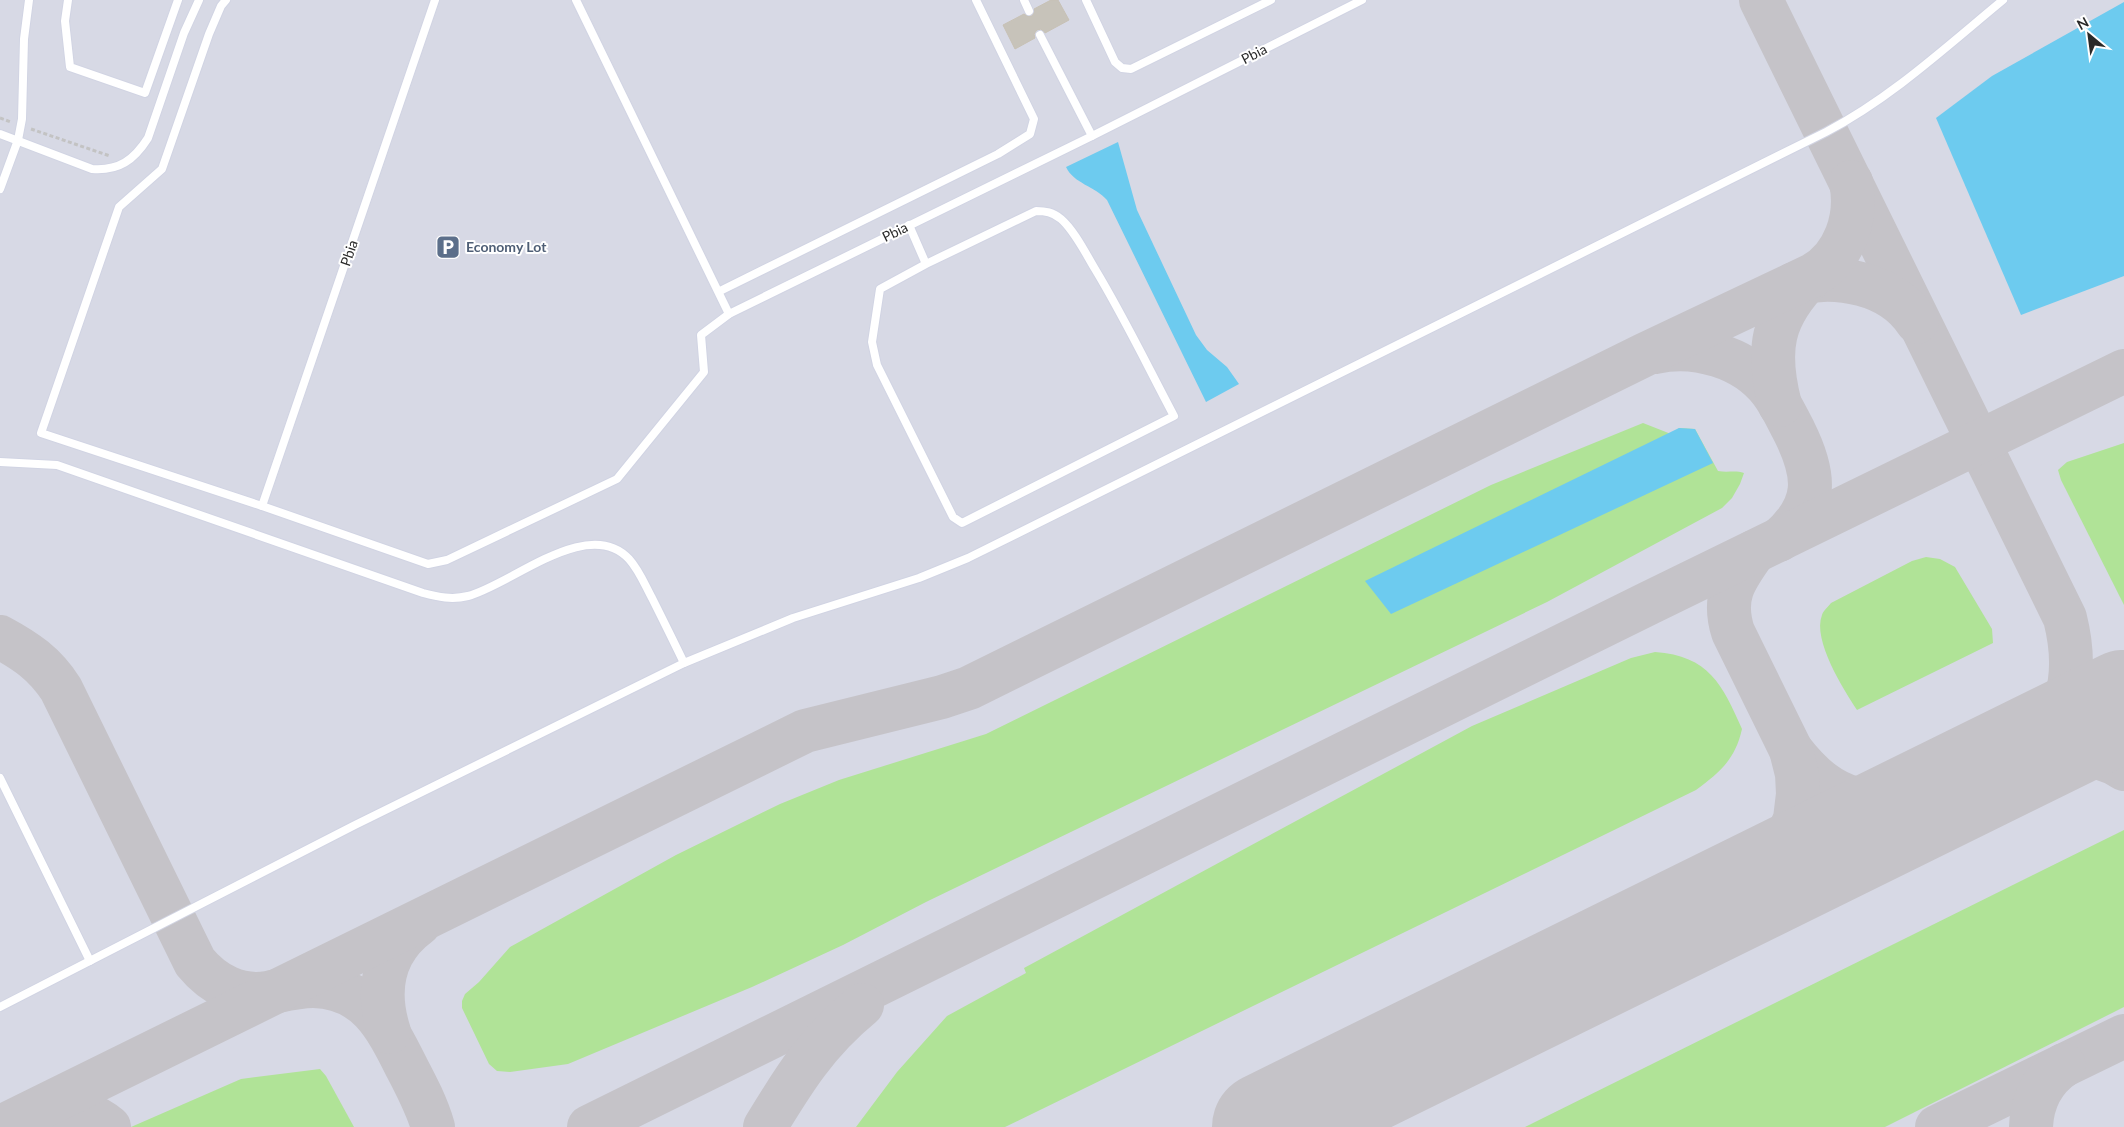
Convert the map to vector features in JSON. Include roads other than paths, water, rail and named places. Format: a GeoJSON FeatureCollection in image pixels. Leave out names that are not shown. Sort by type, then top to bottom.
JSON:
{"type":"FeatureCollection","features":[{"type":"Feature","properties":{"kind":"lane"},"geometry":{"type":"LineString","coordinates":[[0,189],[18,140],[21,125],[24,90],[24,39],[29,0]]}},
{"type":"Feature","properties":{"kind":"lane"},"geometry":{"type":"LineString","coordinates":[[68,0],[65,21],[70,67],[144,93],[178,0]]}},
{"type":"Feature","properties":{"kind":"lane"},"geometry":{"type":"LineString","coordinates":[[0,134],[92,169],[104,170],[127,162],[139,152],[148,138],[184,33],[199,0]]}},
{"type":"Feature","properties":{"kind":"lane"},"geometry":{"type":"LineString","coordinates":[[226,0],[221,6],[208,34],[162,169],[118,207],[41,433],[262,506]]}},
{"type":"Feature","properties":{"kind":"lane","name":"Pbia"},"geometry":{"type":"LineString","coordinates":[[436,0],[262,506],[428,564],[447,560],[617,479],[704,372],[702,334],[729,314],[1092,136],[1362,0]]}},
{"type":"Feature","properties":{"kind":"lane"},"geometry":{"type":"LineString","coordinates":[[576,0],[720,291],[729,314]]}},
{"type":"Feature","properties":{"kind":"lane"},"geometry":{"type":"LineString","coordinates":[[720,291],[998,154],[1030,134],[1034,119],[976,0]]}},
{"type":"Feature","properties":{"kind":"lane"},"geometry":{"type":"LineString","coordinates":[[1024,0],[1029,11]]}},
{"type":"Feature","properties":{"kind":"lane"},"geometry":{"type":"LineString","coordinates":[[1086,0],[1115,62],[1122,68],[1131,68],[1271,0]]}},
{"type":"Feature","properties":{"kind":"lane"},"geometry":{"type":"LineString","coordinates":[[0,1007],[355,825],[684,663],[793,618],[919,578],[968,558],[1826,132],[1853,118],[1887,95],[2003,0]]}},
{"type":"Feature","properties":{"kind":"lane"},"geometry":{"type":"LineString","coordinates":[[1040,35],[1092,136]]}},
{"type":"Feature","properties":{"kind":"lane"},"geometry":{"type":"LineString","coordinates":[[1036,211],[1054,214],[1062,219],[1084,250],[1110,294],[1174,416],[962,523],[953,517],[877,365],[872,342],[880,289],[926,264],[1036,211]]}},
{"type":"Feature","properties":{"kind":"lane"},"geometry":{"type":"LineString","coordinates":[[909,225],[926,264]]}},
{"type":"Feature","properties":{"kind":"lane"},"geometry":{"type":"LineString","coordinates":[[0,462],[57,465],[423,593],[443,597],[460,598],[478,592],[573,547],[592,544],[614,548],[628,558],[639,573],[684,663]]}},
{"type":"Feature","properties":{"kind":"lane"},"geometry":{"type":"LineString","coordinates":[[0,778],[90,961]]}},
{"type":"Feature","properties":{"kind":"water"},"geometry":{"type":"Polygon","coordinates":[[[2124,2],[2124,276],[2021,315],[1936,118],[1992,76],[2124,2]]]}},
{"type":"Feature","properties":{"kind":"water"},"geometry":{"type":"Polygon","coordinates":[[[1118,142],[1137,210],[1196,335],[1207,350],[1227,367],[1239,384],[1206,402],[1107,200],[1074,177],[1066,167],[1118,142]]]}},
{"type":"Feature","properties":{"kind":"water"},"geometry":{"type":"Polygon","coordinates":[[[1679,428],[1695,429],[1713,463],[1391,614],[1365,581],[1679,428]]]}},
{"type":"Feature","properties":{"kind":"place","name":"Economy Lot"},"geometry":{"type":"Point","coordinates":[448,247]}}]}
